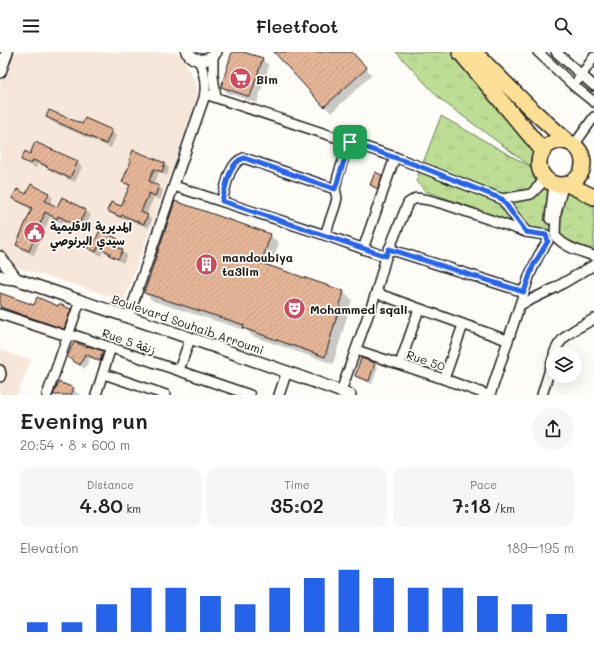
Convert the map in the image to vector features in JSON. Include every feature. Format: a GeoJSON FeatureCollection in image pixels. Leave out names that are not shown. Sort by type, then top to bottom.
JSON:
{"type":"FeatureCollection","features":[{"type":"Feature","properties":{"kind":"main road"},"geometry":{"type":"LineString","coordinates":[[460,52],[542,150]]}},
{"type":"Feature","properties":{"kind":"main road"},"geometry":{"type":"LineString","coordinates":[[474,52],[530,108],[575,147],[594,167]]}},
{"type":"Feature","properties":{"kind":"main road"},"geometry":{"type":"LineString","coordinates":[[557,183],[575,181],[580,176],[584,163],[575,147],[561,141],[554,142],[542,150],[539,168],[557,183],[594,197]]}},
{"type":"Feature","properties":{"kind":"street"},"geometry":{"type":"LineString","coordinates":[[0,72],[7,52]]}},
{"type":"Feature","properties":{"kind":"street"},"geometry":{"type":"LineString","coordinates":[[187,52],[194,59],[199,60],[204,60],[214,54]]}},
{"type":"Feature","properties":{"kind":"street"},"geometry":{"type":"LineString","coordinates":[[538,52],[574,86],[594,102]]}},
{"type":"Feature","properties":{"kind":"street"},"geometry":{"type":"LineString","coordinates":[[556,52],[581,76],[594,86]]}},
{"type":"Feature","properties":{"kind":"street"},"geometry":{"type":"LineString","coordinates":[[214,54],[213,76],[216,97]]}},
{"type":"Feature","properties":{"kind":"street"},"geometry":{"type":"LineString","coordinates":[[574,86],[594,57]]}},
{"type":"Feature","properties":{"kind":"street"},"geometry":{"type":"LineString","coordinates":[[128,318],[205,94],[205,82],[199,60]]}},
{"type":"Feature","properties":{"kind":"street"},"geometry":{"type":"LineString","coordinates":[[205,94],[350,142],[502,199],[530,194],[540,185],[557,183],[550,213],[551,236],[533,266],[489,395]]}},
{"type":"Feature","properties":{"kind":"street"},"geometry":{"type":"LineString","coordinates":[[575,147],[594,117]]}},
{"type":"Feature","properties":{"kind":"street"},"geometry":{"type":"LineString","coordinates":[[325,235],[337,198],[335,189],[350,142]]}},
{"type":"Feature","properties":{"kind":"street"},"geometry":{"type":"LineString","coordinates":[[222,201],[231,172],[237,162],[244,158],[335,189]]}},
{"type":"Feature","properties":{"kind":"street"},"geometry":{"type":"LineString","coordinates":[[363,249],[395,158]]}},
{"type":"Feature","properties":{"kind":"street"},"geometry":{"type":"LineString","coordinates":[[174,186],[325,235],[363,249],[387,253],[524,292]]}},
{"type":"Feature","properties":{"kind":"street"},"geometry":{"type":"LineString","coordinates":[[345,393],[356,350],[376,293],[387,253],[408,203],[416,198],[447,205],[526,232],[551,236],[569,247],[594,256]]}},
{"type":"Feature","properties":{"kind":"street"},"geometry":{"type":"LineString","coordinates":[[502,199],[526,232]]}},
{"type":"Feature","properties":{"kind":"street"},"geometry":{"type":"LineString","coordinates":[[0,257],[16,279]]}},
{"type":"Feature","properties":{"kind":"street"},"geometry":{"type":"LineString","coordinates":[[520,305],[555,288],[594,265]]}},
{"type":"Feature","properties":{"kind":"street","name":"Boulevard Souhaib Arroumi"},"geometry":{"type":"LineString","coordinates":[[0,276],[16,279],[287,371],[345,393]]}},
{"type":"Feature","properties":{"kind":"street"},"geometry":{"type":"LineString","coordinates":[[376,293],[507,340]]}},
{"type":"Feature","properties":{"kind":"street"},"geometry":{"type":"LineString","coordinates":[[47,395],[80,301]]}},
{"type":"Feature","properties":{"kind":"street"},"geometry":{"type":"LineString","coordinates":[[400,364],[420,309]]}},
{"type":"Feature","properties":{"kind":"street","name":"Rue 5 زنقة"},"geometry":{"type":"LineString","coordinates":[[0,314],[67,336],[77,336],[111,347],[179,370],[228,391],[250,395]]}},
{"type":"Feature","properties":{"kind":"street"},"geometry":{"type":"LineString","coordinates":[[557,347],[564,337],[594,319]]}},
{"type":"Feature","properties":{"kind":"street"},"geometry":{"type":"LineString","coordinates":[[444,379],[463,325]]}},
{"type":"Feature","properties":{"kind":"street"},"geometry":{"type":"LineString","coordinates":[[179,370],[190,339]]}},
{"type":"Feature","properties":{"kind":"street"},"geometry":{"type":"LineString","coordinates":[[96,395],[104,374],[111,347]]}},
{"type":"Feature","properties":{"kind":"street","name":"Rue 50"},"geometry":{"type":"LineString","coordinates":[[356,350],[489,395]]}},
{"type":"Feature","properties":{"kind":"street"},"geometry":{"type":"LineString","coordinates":[[0,370],[0,377]]}},
{"type":"Feature","properties":{"kind":"street"},"geometry":{"type":"LineString","coordinates":[[279,395],[287,371]]}},
{"type":"Feature","properties":{"kind":"street"},"geometry":{"type":"LineString","coordinates":[[104,374],[166,395]]}},
{"type":"Feature","properties":{"kind":"street"},"geometry":{"type":"LineString","coordinates":[[542,395],[546,382]]}},
{"type":"Feature","properties":{"kind":"shaded area"},"geometry":{"type":"Polygon","coordinates":[[[10,52],[175,52],[181,54],[198,88],[197,102],[124,300],[13,266],[0,250],[0,83],[10,52]]]}},
{"type":"Feature","properties":{"kind":"shaded area"},"geometry":{"type":"Polygon","coordinates":[[[0,350],[31,360],[17,395],[0,395],[0,350]]]}},
{"type":"Feature","properties":{"kind":"green space"},"geometry":{"type":"Polygon","coordinates":[[[396,52],[450,52],[463,65],[546,162],[544,166],[544,175],[594,204],[594,253],[575,244],[425,191],[416,181],[441,116],[536,170],[441,100],[396,52]]]}},
{"type":"Feature","properties":{"kind":"building"},"geometry":{"type":"Polygon","coordinates":[[[232,52],[243,52],[263,58],[250,97],[221,87],[232,52]]]}},
{"type":"Feature","properties":{"kind":"building"},"geometry":{"type":"Polygon","coordinates":[[[274,52],[352,52],[367,68],[324,107],[274,52]]]}},
{"type":"Feature","properties":{"kind":"building"},"geometry":{"type":"Polygon","coordinates":[[[49,110],[82,124],[85,118],[112,130],[106,144],[46,117],[49,110]]]}},
{"type":"Feature","properties":{"kind":"building"},"geometry":{"type":"Polygon","coordinates":[[[35,142],[78,161],[70,178],[33,160],[31,164],[21,160],[25,151],[30,154],[35,142]]]}},
{"type":"Feature","properties":{"kind":"building"},"geometry":{"type":"Polygon","coordinates":[[[133,150],[165,163],[162,172],[154,169],[149,181],[159,186],[155,196],[149,193],[141,212],[148,215],[144,224],[107,211],[111,202],[121,206],[130,185],[122,182],[131,161],[129,160],[133,150]]]}},
{"type":"Feature","properties":{"kind":"building"},"geometry":{"type":"Polygon","coordinates":[[[375,172],[382,175],[378,189],[370,185],[375,172]]]}},
{"type":"Feature","properties":{"kind":"building"},"geometry":{"type":"Polygon","coordinates":[[[31,184],[49,193],[45,201],[57,207],[62,197],[86,210],[78,226],[58,216],[57,219],[45,212],[29,251],[16,245],[32,208],[12,198],[17,189],[26,194],[31,184]]]}},
{"type":"Feature","properties":{"kind":"building","name":"mandoubiya ta3lim"},"geometry":{"type":"Polygon","coordinates":[[[175,201],[271,234],[261,263],[344,291],[325,357],[243,328],[244,325],[144,293],[175,201]]]}},
{"type":"Feature","properties":{"kind":"building"},"geometry":{"type":"Polygon","coordinates":[[[100,230],[118,239],[115,246],[123,250],[118,259],[109,255],[110,253],[98,247],[96,252],[86,247],[90,239],[95,241],[100,230]]]}},
{"type":"Feature","properties":{"kind":"building"},"geometry":{"type":"Polygon","coordinates":[[[0,293],[34,305],[37,297],[58,306],[59,304],[71,309],[64,329],[0,307],[0,293]]]}},
{"type":"Feature","properties":{"kind":"building"},"geometry":{"type":"Polygon","coordinates":[[[74,342],[103,351],[100,361],[85,354],[80,365],[67,357],[74,342]]]}},
{"type":"Feature","properties":{"kind":"building"},"geometry":{"type":"Polygon","coordinates":[[[361,358],[375,363],[369,381],[355,376],[361,358]]]}},
{"type":"Feature","properties":{"kind":"building"},"geometry":{"type":"Polygon","coordinates":[[[59,382],[74,388],[71,395],[53,395],[59,382]]]}},
{"type":"Feature","properties":{"kind":"place","name":"Bim"},"geometry":{"type":"Point","coordinates":[241,79]}},
{"type":"Feature","properties":{"kind":"place","name":"المديرية الاقليمية سيدي البرنوصي"},"geometry":{"type":"Point","coordinates":[35,233]}},
{"type":"Feature","properties":{"kind":"place","name":"mandoubiya ta3lim"},"geometry":{"type":"Point","coordinates":[207,264]}},
{"type":"Feature","properties":{"kind":"place","name":"Mohammed sqali"},"geometry":{"type":"Point","coordinates":[294,309]}},
{"type":"Feature","properties":{"kind":"route"},"geometry":{"type":"LineString","coordinates":[[350,142],[419,166],[502,199],[526,232],[546,235],[546,239],[548,241],[533,266],[524,292],[389,249],[386,256],[222,201],[234,165],[244,158],[335,189],[350,142]]}}]}
